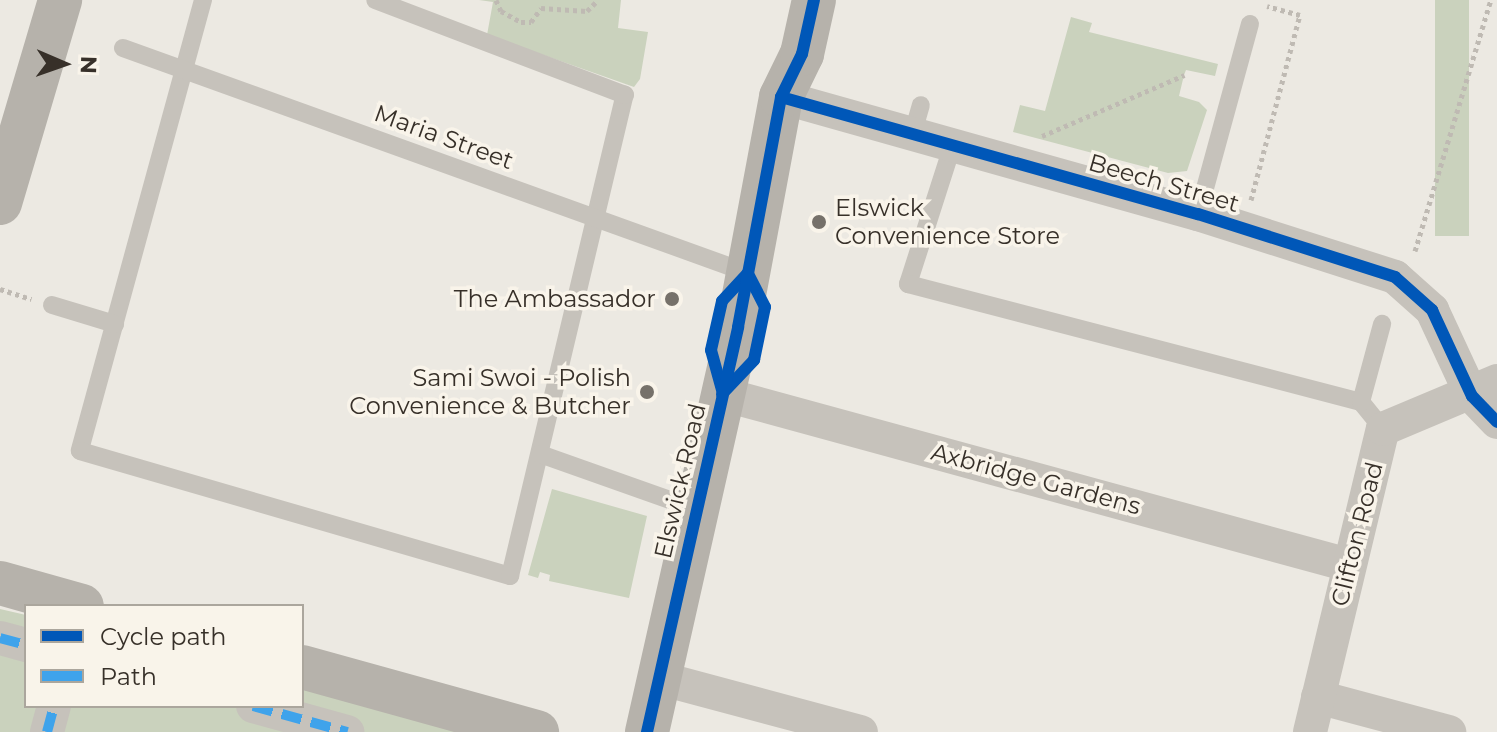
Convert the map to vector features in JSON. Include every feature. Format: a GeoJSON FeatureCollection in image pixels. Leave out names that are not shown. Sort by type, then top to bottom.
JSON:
{"type":"FeatureCollection","features":[{"type":"Feature","properties":{"kind":"main road"},"geometry":{"type":"LineString","coordinates":[[0,203],[60,0]]}},
{"type":"Feature","properties":{"kind":"main road"},"geometry":{"type":"LineString","coordinates":[[781,97],[774,47],[783,0]]}},
{"type":"Feature","properties":{"kind":"main road"},"geometry":{"type":"LineString","coordinates":[[781,97],[802,54],[814,0]]}},
{"type":"Feature","properties":{"kind":"main road","name":"Elswick Road"},"geometry":{"type":"LineString","coordinates":[[647,732],[671,682],[695,509],[737,398],[748,273],[781,97]]}},
{"type":"Feature","properties":{"kind":"main road"},"geometry":{"type":"LineString","coordinates":[[0,583],[75,604]]}},
{"type":"Feature","properties":{"kind":"main road"},"geometry":{"type":"LineString","coordinates":[[304,668],[537,732]]}},
{"type":"Feature","properties":{"kind":"street","name":"Beech Street"},"geometry":{"type":"LineString","coordinates":[[781,97],[917,120],[952,147],[1198,214],[1395,277],[1432,310],[1484,388],[1497,422]]}},
{"type":"Feature","properties":{"kind":"street","name":"Clifton Road"},"geometry":{"type":"LineString","coordinates":[[1310,732],[1383,429],[1484,388]]}},
{"type":"Feature","properties":{"kind":"street","name":"Axbridge Gardens"},"geometry":{"type":"LineString","coordinates":[[737,398],[1349,565]]}},
{"type":"Feature","properties":{"kind":"street"},"geometry":{"type":"LineString","coordinates":[[0,638],[24,644]]}},
{"type":"Feature","properties":{"kind":"street"},"geometry":{"type":"LineString","coordinates":[[671,682],[861,732]]}},
{"type":"Feature","properties":{"kind":"street"},"geometry":{"type":"LineString","coordinates":[[1318,697],[1449,732]]}},
{"type":"Feature","properties":{"kind":"street"},"geometry":{"type":"LineString","coordinates":[[47,732],[53,708]]}},
{"type":"Feature","properties":{"kind":"street"},"geometry":{"type":"LineString","coordinates":[[260,708],[347,732]]}},
{"type":"Feature","properties":{"kind":"lane"},"geometry":{"type":"LineString","coordinates":[[203,0],[80,451],[510,576],[625,95],[375,0]]}},
{"type":"Feature","properties":{"kind":"lane"},"geometry":{"type":"LineString","coordinates":[[1198,214],[1250,24]]}},
{"type":"Feature","properties":{"kind":"lane","name":"Maria Street"},"geometry":{"type":"LineString","coordinates":[[123,48],[748,273]]}},
{"type":"Feature","properties":{"kind":"lane"},"geometry":{"type":"LineString","coordinates":[[952,147],[908,284],[1361,402],[1383,429]]}},
{"type":"Feature","properties":{"kind":"lane"},"geometry":{"type":"LineString","coordinates":[[52,305],[115,324]]}},
{"type":"Feature","properties":{"kind":"lane"},"geometry":{"type":"LineString","coordinates":[[1361,402],[1382,324]]}},
{"type":"Feature","properties":{"kind":"lane"},"geometry":{"type":"LineString","coordinates":[[540,454],[695,509]]}},
{"type":"Feature","properties":{"kind":"path"},"geometry":{"type":"LineString","coordinates":[[496,0],[501,11],[521,22],[531,22],[541,8],[587,11],[598,0]]}},
{"type":"Feature","properties":{"kind":"path"},"geometry":{"type":"LineString","coordinates":[[1395,277],[1421,242],[1491,0]]}},
{"type":"Feature","properties":{"kind":"path"},"geometry":{"type":"LineString","coordinates":[[1243,228],[1300,15],[1259,4]]}},
{"type":"Feature","properties":{"kind":"path"},"geometry":{"type":"LineString","coordinates":[[1037,138],[1184,75]]}},
{"type":"Feature","properties":{"kind":"path"},"geometry":{"type":"LineString","coordinates":[[0,289],[52,305]]}},
{"type":"Feature","properties":{"kind":"green space"},"geometry":{"type":"Polygon","coordinates":[[[479,0],[621,0],[618,28],[648,32],[640,79],[634,87],[487,35],[493,2],[479,0]]]}},
{"type":"Feature","properties":{"kind":"green space"},"geometry":{"type":"Polygon","coordinates":[[[1435,0],[1469,0],[1469,236],[1435,236],[1435,0]]]}},
{"type":"Feature","properties":{"kind":"green space"},"geometry":{"type":"Polygon","coordinates":[[[1071,17],[1092,23],[1089,32],[1218,64],[1215,76],[1186,70],[1184,75],[1179,96],[1199,102],[1207,110],[1187,171],[1168,173],[1013,132],[1020,105],[1045,111],[1071,17]]]}},
{"type":"Feature","properties":{"kind":"green space"},"geometry":{"type":"Polygon","coordinates":[[[552,489],[647,516],[629,598],[549,581],[550,575],[540,572],[538,578],[528,575],[552,489]]]}},
{"type":"Feature","properties":{"kind":"green space"},"geometry":{"type":"Polygon","coordinates":[[[0,609],[24,615],[24,708],[304,708],[304,689],[459,732],[0,732],[0,609]]]}},
{"type":"Feature","properties":{"kind":"marked path"},"geometry":{"type":"LineString","coordinates":[[0,638],[24,644]]}},
{"type":"Feature","properties":{"kind":"marked path"},"geometry":{"type":"LineString","coordinates":[[47,732],[53,708]]}},
{"type":"Feature","properties":{"kind":"marked path"},"geometry":{"type":"LineString","coordinates":[[260,708],[347,732]]}},
{"type":"Feature","properties":{"kind":"cycle path"},"geometry":{"type":"LineString","coordinates":[[647,732],[738,327],[781,97],[802,54],[814,0]]}},
{"type":"Feature","properties":{"kind":"cycle path"},"geometry":{"type":"LineString","coordinates":[[781,97],[1198,214],[1395,277],[1432,310],[1472,396],[1497,422]]}},
{"type":"Feature","properties":{"kind":"cycle path"},"geometry":{"type":"LineString","coordinates":[[722,390],[711,350],[722,301],[748,273]]}},
{"type":"Feature","properties":{"kind":"cycle path"},"geometry":{"type":"LineString","coordinates":[[722,394],[754,360],[765,307],[748,273]]}},
{"type":"Feature","properties":{"kind":"place","name":"Elswick Convenience Store"},"geometry":{"type":"Point","coordinates":[819,222]}},
{"type":"Feature","properties":{"kind":"place","name":"The Ambassador"},"geometry":{"type":"Point","coordinates":[672,299]}},
{"type":"Feature","properties":{"kind":"place","name":"Sami Swoi - Polish Convenience & Butcher"},"geometry":{"type":"Point","coordinates":[647,392]}}]}
